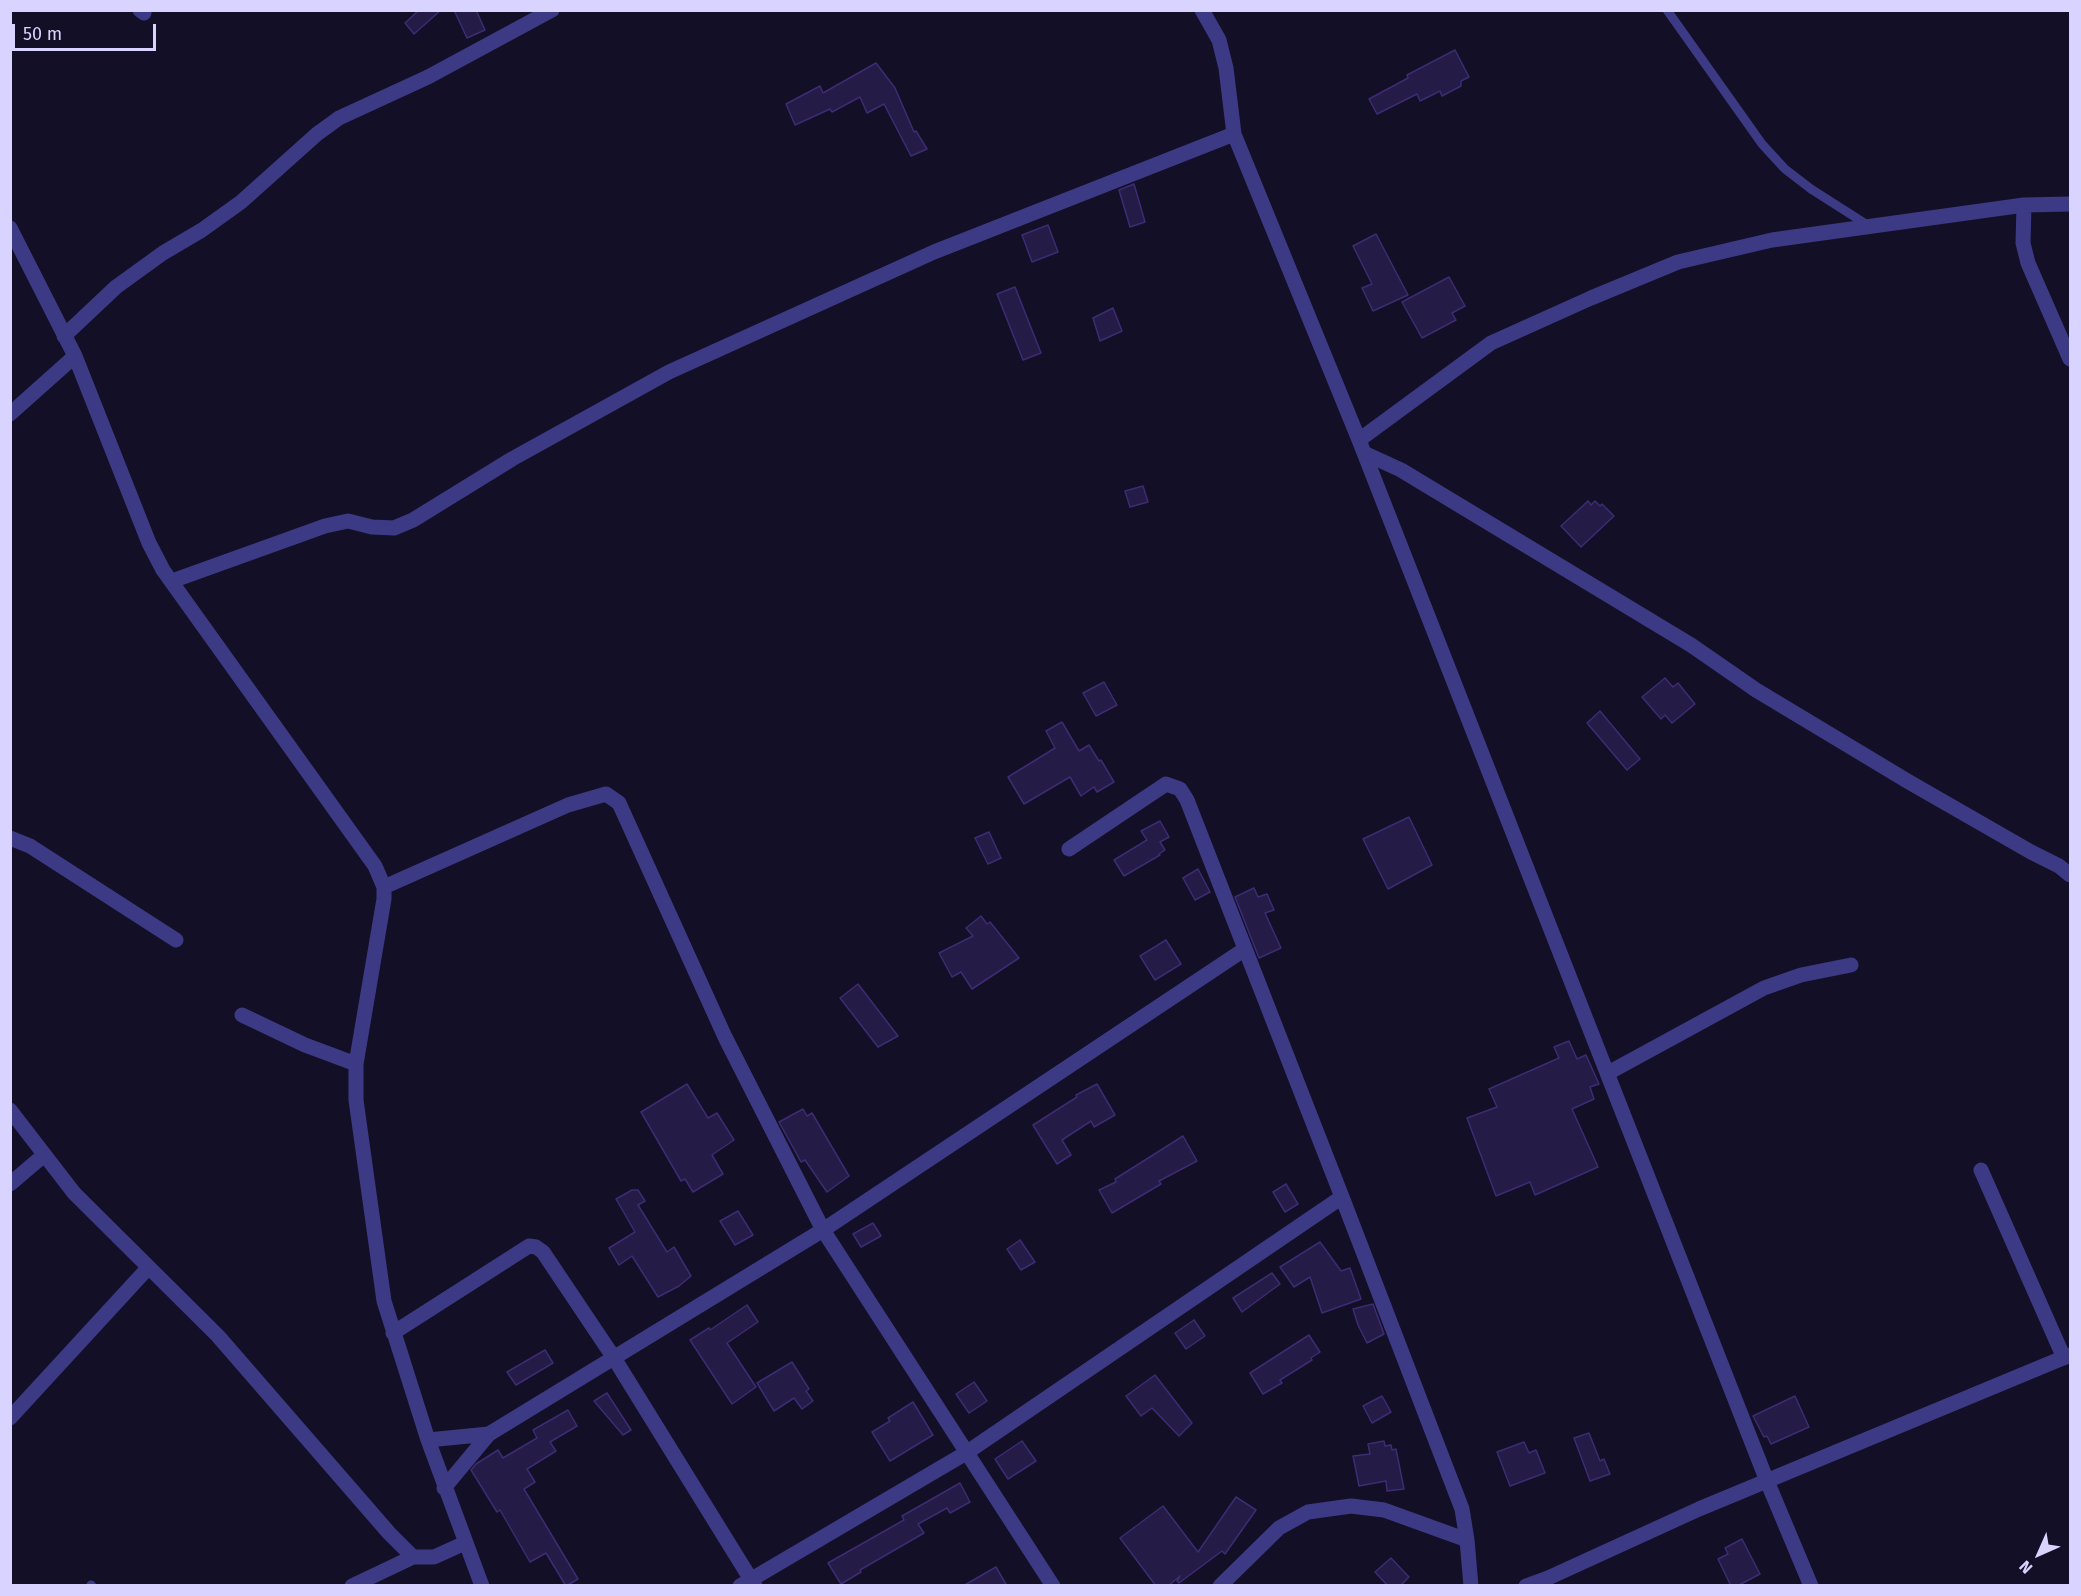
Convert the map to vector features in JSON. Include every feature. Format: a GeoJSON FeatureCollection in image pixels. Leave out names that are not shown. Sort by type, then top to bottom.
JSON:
{"type":"FeatureCollection","features":[{"type":"Feature","properties":{"kind":"street"},"geometry":{"type":"LineString","coordinates":[[64,336],[116,287],[241,202],[317,134],[339,118],[428,77],[552,10]]}},
{"type":"Feature","properties":{"kind":"street"},"geometry":{"type":"LineString","coordinates":[[1202,10],[1219,40],[1224,59],[1234,135],[1361,446],[1767,1481],[1811,1586]]}},
{"type":"Feature","properties":{"kind":"street"},"geometry":{"type":"LineString","coordinates":[[172,581],[325,525],[348,521],[372,527],[394,528],[413,520],[512,459],[669,372],[934,252],[1234,135]]}},
{"type":"Feature","properties":{"kind":"street"},"geometry":{"type":"LineString","coordinates":[[1361,446],[1491,343],[1678,262],[1772,240],[2024,205],[2070,204]]}},
{"type":"Feature","properties":{"kind":"street"},"geometry":{"type":"LineString","coordinates":[[2024,205],[2023,243],[2028,263],[2070,359]]}},
{"type":"Feature","properties":{"kind":"street"},"geometry":{"type":"LineString","coordinates":[[10,228],[75,356],[149,543],[172,581],[375,866],[384,887],[384,899],[356,1064],[356,1100],[384,1301],[444,1488],[482,1586]]}},
{"type":"Feature","properties":{"kind":"street"},"geometry":{"type":"LineString","coordinates":[[10,414],[75,356]]}},
{"type":"Feature","properties":{"kind":"street"},"geometry":{"type":"LineString","coordinates":[[1361,446],[1691,645],[1756,690],[1909,782],[2070,874]]}},
{"type":"Feature","properties":{"kind":"street"},"geometry":{"type":"LineString","coordinates":[[1069,849],[1166,784],[1180,789],[1187,800],[1462,1509],[1471,1586]]}},
{"type":"Feature","properties":{"kind":"street"},"geometry":{"type":"LineString","coordinates":[[384,887],[568,804],[606,794],[619,803],[725,1037],[823,1230],[1053,1586]]}},
{"type":"Feature","properties":{"kind":"street"},"geometry":{"type":"LineString","coordinates":[[10,838],[30,846],[176,940]]}},
{"type":"Feature","properties":{"kind":"street"},"geometry":{"type":"LineString","coordinates":[[444,1488],[489,1434],[823,1230],[1245,949]]}},
{"type":"Feature","properties":{"kind":"street"},"geometry":{"type":"LineString","coordinates":[[1608,1073],[1764,988],[1801,975],[1851,965]]}},
{"type":"Feature","properties":{"kind":"street"},"geometry":{"type":"LineString","coordinates":[[242,1015],[305,1046],[356,1064]]}},
{"type":"Feature","properties":{"kind":"street"},"geometry":{"type":"LineString","coordinates":[[10,1110],[74,1193],[218,1336],[389,1533],[413,1557]]}},
{"type":"Feature","properties":{"kind":"street"},"geometry":{"type":"LineString","coordinates":[[10,1184],[44,1155]]}},
{"type":"Feature","properties":{"kind":"street"},"geometry":{"type":"LineString","coordinates":[[1526,1586],[1699,1509],[2067,1357],[1981,1170]]}},
{"type":"Feature","properties":{"kind":"street"},"geometry":{"type":"LineString","coordinates":[[393,1333],[529,1246],[536,1246],[543,1252],[614,1358],[749,1583],[966,1453],[1342,1197]]}},
{"type":"Feature","properties":{"kind":"street"},"geometry":{"type":"LineString","coordinates":[[10,1418],[148,1268]]}},
{"type":"Feature","properties":{"kind":"street"},"geometry":{"type":"LineString","coordinates":[[428,1440],[489,1434]]}},
{"type":"Feature","properties":{"kind":"street"},"geometry":{"type":"LineString","coordinates":[[1220,1586],[1279,1528],[1308,1512],[1351,1506],[1384,1510],[1467,1540]]}},
{"type":"Feature","properties":{"kind":"street"},"geometry":{"type":"LineString","coordinates":[[352,1586],[413,1557],[434,1557],[465,1543]]}},
{"type":"Feature","properties":{"kind":"lane"},"geometry":{"type":"LineString","coordinates":[[1667,10],[1762,144],[1785,169],[1811,189],[1871,227]]}},
{"type":"Feature","properties":{"kind":"building"},"geometry":{"type":"Polygon","coordinates":[[[419,10],[441,10],[414,34],[405,23],[419,10]]]}},
{"type":"Feature","properties":{"kind":"building"},"geometry":{"type":"Polygon","coordinates":[[[454,10],[476,10],[485,30],[467,38],[454,10]]]}},
{"type":"Feature","properties":{"kind":"building"},"geometry":{"type":"Polygon","coordinates":[[[1455,50],[1469,77],[1461,81],[1461,86],[1442,96],[1440,91],[1420,101],[1417,94],[1377,114],[1369,99],[1408,78],[1407,75],[1455,50]]]}},
{"type":"Feature","properties":{"kind":"building"},"geometry":{"type":"Polygon","coordinates":[[[876,63],[895,88],[914,132],[916,131],[927,149],[911,156],[884,104],[867,113],[860,97],[832,112],[830,109],[795,125],[786,104],[820,86],[823,93],[876,63]]]}},
{"type":"Feature","properties":{"kind":"building"},"geometry":{"type":"Polygon","coordinates":[[[1134,184],[1145,222],[1130,227],[1119,190],[1134,184]]]}},
{"type":"Feature","properties":{"kind":"building"},"geometry":{"type":"Polygon","coordinates":[[[1048,225],[1058,252],[1032,262],[1022,235],[1048,225]]]}},
{"type":"Feature","properties":{"kind":"building"},"geometry":{"type":"Polygon","coordinates":[[[1376,234],[1408,295],[1373,311],[1362,288],[1372,284],[1353,246],[1376,234]]]}},
{"type":"Feature","properties":{"kind":"building"},"geometry":{"type":"Polygon","coordinates":[[[1449,277],[1465,306],[1452,313],[1456,320],[1422,338],[1402,302],[1449,277]]]}},
{"type":"Feature","properties":{"kind":"building"},"geometry":{"type":"Polygon","coordinates":[[[1015,287],[1041,353],[1023,360],[997,294],[1015,287]]]}},
{"type":"Feature","properties":{"kind":"building"},"geometry":{"type":"Polygon","coordinates":[[[1113,308],[1122,331],[1100,341],[1093,318],[1113,308]]]}},
{"type":"Feature","properties":{"kind":"building"},"geometry":{"type":"Polygon","coordinates":[[[1143,486],[1148,502],[1130,507],[1125,491],[1143,486]]]}},
{"type":"Feature","properties":{"kind":"building"},"geometry":{"type":"Polygon","coordinates":[[[1588,501],[1591,505],[1595,501],[1600,506],[1602,504],[1614,516],[1581,547],[1561,526],[1588,501]]]}},
{"type":"Feature","properties":{"kind":"building"},"geometry":{"type":"Polygon","coordinates":[[[1665,678],[1673,687],[1678,683],[1695,704],[1672,723],[1665,715],[1661,719],[1642,697],[1665,678]]]}},
{"type":"Feature","properties":{"kind":"building"},"geometry":{"type":"Polygon","coordinates":[[[1104,682],[1117,705],[1096,716],[1083,693],[1104,682]]]}},
{"type":"Feature","properties":{"kind":"building"},"geometry":{"type":"Polygon","coordinates":[[[1600,711],[1640,759],[1627,770],[1587,723],[1600,711]]]}},
{"type":"Feature","properties":{"kind":"building"},"geometry":{"type":"Polygon","coordinates":[[[1062,722],[1079,751],[1089,745],[1114,782],[1097,792],[1094,787],[1081,796],[1070,777],[1024,804],[1008,777],[1055,748],[1046,731],[1062,722]]]}},
{"type":"Feature","properties":{"kind":"building"},"geometry":{"type":"Polygon","coordinates":[[[1409,817],[1432,865],[1388,889],[1363,839],[1409,817]]]}},
{"type":"Feature","properties":{"kind":"building"},"geometry":{"type":"Polygon","coordinates":[[[1160,821],[1169,837],[1160,842],[1165,850],[1124,876],[1114,860],[1147,840],[1141,831],[1160,821]]]}},
{"type":"Feature","properties":{"kind":"building"},"geometry":{"type":"Polygon","coordinates":[[[989,832],[1001,858],[988,864],[975,838],[989,832]]]}},
{"type":"Feature","properties":{"kind":"building"},"geometry":{"type":"Polygon","coordinates":[[[1198,869],[1210,892],[1195,900],[1183,878],[1198,869]]]}},
{"type":"Feature","properties":{"kind":"building"},"geometry":{"type":"Polygon","coordinates":[[[1254,888],[1258,897],[1267,894],[1274,910],[1265,913],[1281,948],[1259,958],[1235,897],[1254,888]]]}},
{"type":"Feature","properties":{"kind":"building"},"geometry":{"type":"Polygon","coordinates":[[[981,916],[987,924],[990,922],[1019,958],[972,989],[961,972],[952,977],[939,953],[973,936],[966,928],[981,916]]]}},
{"type":"Feature","properties":{"kind":"building"},"geometry":{"type":"Polygon","coordinates":[[[1166,940],[1181,964],[1155,980],[1140,956],[1166,940]]]}},
{"type":"Feature","properties":{"kind":"building"},"geometry":{"type":"Polygon","coordinates":[[[858,984],[898,1036],[878,1047],[840,998],[858,984]]]}},
{"type":"Feature","properties":{"kind":"building"},"geometry":{"type":"Polygon","coordinates":[[[1569,1041],[1577,1059],[1586,1055],[1599,1084],[1590,1087],[1594,1099],[1572,1109],[1598,1167],[1535,1195],[1530,1182],[1496,1196],[1467,1118],[1497,1107],[1489,1089],[1559,1058],[1554,1047],[1569,1041]]]}},
{"type":"Feature","properties":{"kind":"building"},"geometry":{"type":"Polygon","coordinates":[[[687,1084],[708,1118],[717,1113],[734,1140],[712,1155],[723,1174],[693,1192],[685,1179],[681,1181],[641,1112],[687,1084]]]}},
{"type":"Feature","properties":{"kind":"building"},"geometry":{"type":"Polygon","coordinates":[[[1097,1084],[1115,1115],[1094,1127],[1091,1121],[1062,1140],[1071,1155],[1057,1164],[1033,1125],[1077,1097],[1076,1095],[1097,1084]]]}},
{"type":"Feature","properties":{"kind":"building"},"geometry":{"type":"Polygon","coordinates":[[[803,1109],[807,1116],[812,1113],[849,1176],[827,1192],[805,1160],[801,1162],[779,1122],[803,1109]]]}},
{"type":"Feature","properties":{"kind":"building"},"geometry":{"type":"Polygon","coordinates":[[[1183,1136],[1197,1161],[1159,1181],[1161,1184],[1112,1213],[1099,1190],[1116,1182],[1115,1179],[1183,1136]]]}},
{"type":"Feature","properties":{"kind":"building"},"geometry":{"type":"Polygon","coordinates":[[[1286,1184],[1298,1204],[1285,1212],[1273,1192],[1286,1184]]]}},
{"type":"Feature","properties":{"kind":"building"},"geometry":{"type":"Polygon","coordinates":[[[632,1190],[638,1190],[645,1201],[638,1205],[667,1252],[674,1247],[691,1276],[679,1286],[658,1297],[632,1256],[619,1265],[609,1248],[635,1232],[616,1199],[632,1190]]]}},
{"type":"Feature","properties":{"kind":"building"},"geometry":{"type":"Polygon","coordinates":[[[738,1211],[753,1235],[735,1245],[720,1221],[738,1211]]]}},
{"type":"Feature","properties":{"kind":"building"},"geometry":{"type":"Polygon","coordinates":[[[873,1223],[881,1236],[861,1247],[853,1234],[873,1223]]]}},
{"type":"Feature","properties":{"kind":"building"},"geometry":{"type":"Polygon","coordinates":[[[1020,1240],[1035,1262],[1021,1270],[1007,1249],[1020,1240]]]}},
{"type":"Feature","properties":{"kind":"building"},"geometry":{"type":"Polygon","coordinates":[[[1320,1242],[1341,1271],[1350,1268],[1361,1299],[1322,1313],[1310,1277],[1294,1287],[1280,1267],[1320,1242]]]}},
{"type":"Feature","properties":{"kind":"building"},"geometry":{"type":"Polygon","coordinates":[[[1272,1273],[1280,1284],[1242,1312],[1233,1298],[1272,1273]]]}},
{"type":"Feature","properties":{"kind":"building"},"geometry":{"type":"Polygon","coordinates":[[[1373,1304],[1384,1334],[1367,1343],[1353,1309],[1373,1304]]]}},
{"type":"Feature","properties":{"kind":"building"},"geometry":{"type":"Polygon","coordinates":[[[747,1305],[758,1322],[727,1343],[756,1387],[732,1404],[690,1340],[709,1328],[710,1330],[747,1305]]]}},
{"type":"Feature","properties":{"kind":"building"},"geometry":{"type":"Polygon","coordinates":[[[1194,1320],[1205,1336],[1186,1349],[1175,1333],[1194,1320]]]}},
{"type":"Feature","properties":{"kind":"building"},"geometry":{"type":"Polygon","coordinates":[[[1309,1335],[1320,1352],[1311,1358],[1312,1360],[1280,1380],[1282,1383],[1263,1394],[1250,1373],[1309,1335]]]}},
{"type":"Feature","properties":{"kind":"building"},"geometry":{"type":"Polygon","coordinates":[[[545,1350],[553,1363],[516,1385],[507,1372],[545,1350]]]}},
{"type":"Feature","properties":{"kind":"building"},"geometry":{"type":"Polygon","coordinates":[[[792,1362],[809,1389],[806,1391],[813,1401],[802,1409],[794,1398],[774,1411],[757,1383],[792,1362]]]}},
{"type":"Feature","properties":{"kind":"building"},"geometry":{"type":"Polygon","coordinates":[[[1155,1375],[1192,1423],[1179,1436],[1152,1408],[1141,1416],[1126,1396],[1155,1375]]]}},
{"type":"Feature","properties":{"kind":"building"},"geometry":{"type":"Polygon","coordinates":[[[974,1382],[987,1401],[969,1413],[956,1394],[974,1382]]]}},
{"type":"Feature","properties":{"kind":"building"},"geometry":{"type":"Polygon","coordinates":[[[607,1393],[631,1430],[623,1435],[594,1401],[607,1393]]]}},
{"type":"Feature","properties":{"kind":"building"},"geometry":{"type":"Polygon","coordinates":[[[1382,1396],[1391,1412],[1372,1423],[1363,1406],[1382,1396]]]}},
{"type":"Feature","properties":{"kind":"building"},"geometry":{"type":"Polygon","coordinates":[[[1795,1396],[1809,1427],[1771,1444],[1767,1436],[1764,1437],[1753,1416],[1795,1396]]]}},
{"type":"Feature","properties":{"kind":"building"},"geometry":{"type":"Polygon","coordinates":[[[913,1402],[933,1435],[890,1461],[872,1432],[890,1421],[888,1418],[913,1402]]]}},
{"type":"Feature","properties":{"kind":"building"},"geometry":{"type":"Polygon","coordinates":[[[568,1410],[577,1426],[550,1442],[556,1451],[527,1469],[535,1482],[524,1489],[578,1579],[566,1586],[546,1553],[530,1562],[500,1510],[497,1512],[471,1470],[476,1464],[498,1450],[503,1458],[537,1438],[533,1430],[568,1410]]]}},
{"type":"Feature","properties":{"kind":"building"},"geometry":{"type":"Polygon","coordinates":[[[1589,1433],[1600,1461],[1604,1459],[1610,1474],[1590,1481],[1574,1438],[1589,1433]]]}},
{"type":"Feature","properties":{"kind":"building"},"geometry":{"type":"Polygon","coordinates":[[[1022,1441],[1036,1461],[1008,1479],[995,1459],[1022,1441]]]}},
{"type":"Feature","properties":{"kind":"building"},"geometry":{"type":"Polygon","coordinates":[[[1384,1441],[1385,1446],[1391,1445],[1392,1450],[1396,1449],[1404,1489],[1387,1491],[1386,1481],[1359,1486],[1353,1456],[1370,1454],[1368,1444],[1384,1441]]]}},
{"type":"Feature","properties":{"kind":"building"},"geometry":{"type":"Polygon","coordinates":[[[1524,1442],[1529,1453],[1536,1450],[1545,1473],[1510,1486],[1497,1452],[1524,1442]]]}},
{"type":"Feature","properties":{"kind":"building"},"geometry":{"type":"Polygon","coordinates":[[[960,1483],[970,1502],[950,1513],[947,1508],[918,1524],[924,1533],[860,1570],[861,1572],[841,1584],[828,1563],[904,1520],[902,1516],[960,1483]]]}},
{"type":"Feature","properties":{"kind":"building"},"geometry":{"type":"Polygon","coordinates":[[[1236,1497],[1256,1510],[1225,1554],[1222,1551],[1179,1583],[1177,1581],[1180,1576],[1168,1586],[1156,1586],[1120,1538],[1163,1506],[1198,1552],[1236,1497]]]}},
{"type":"Feature","properties":{"kind":"building"},"geometry":{"type":"Polygon","coordinates":[[[1742,1539],[1760,1574],[1737,1586],[1731,1586],[1718,1559],[1728,1554],[1725,1548],[1742,1539]]]}},
{"type":"Feature","properties":{"kind":"building"},"geometry":{"type":"Polygon","coordinates":[[[1391,1558],[1409,1577],[1400,1586],[1388,1586],[1375,1572],[1391,1558]]]}},
{"type":"Feature","properties":{"kind":"building"},"geometry":{"type":"Polygon","coordinates":[[[996,1567],[1007,1586],[963,1586],[989,1571],[996,1567]]]}}]}
